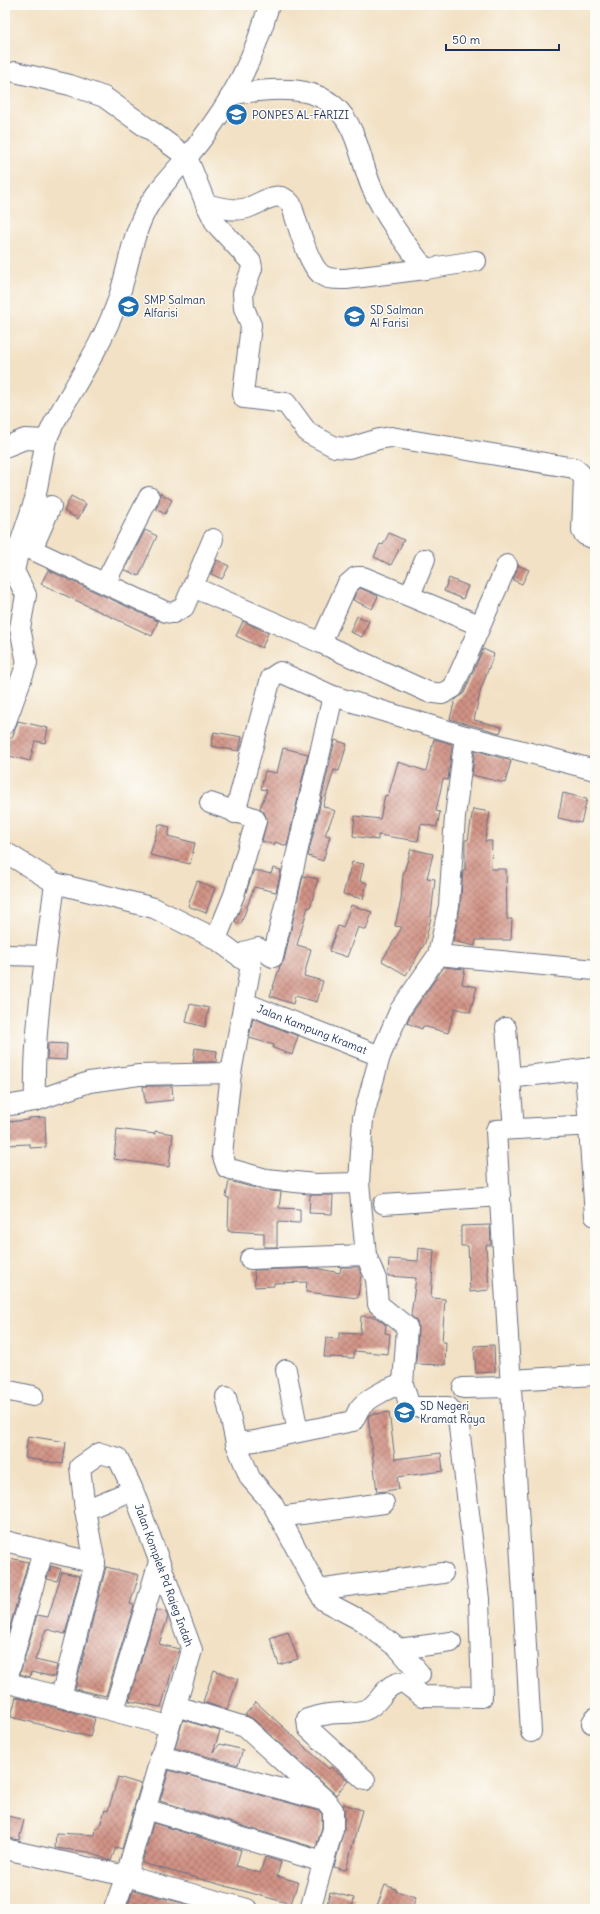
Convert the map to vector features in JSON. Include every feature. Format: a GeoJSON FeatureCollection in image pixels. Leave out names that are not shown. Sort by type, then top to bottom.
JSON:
{"type":"FeatureCollection","features":[{"type":"Feature","properties":{"kind":"street"},"geometry":{"type":"LineString","coordinates":[[26,547],[46,440],[108,326],[118,299],[132,245],[146,210],[156,194],[222,112],[233,94],[254,53],[270,5]]}},
{"type":"Feature","properties":{"kind":"street"},"geometry":{"type":"LineString","coordinates":[[15,72],[70,85],[104,97],[187,157],[206,204],[216,224],[251,262],[252,268],[243,293],[244,308],[250,325],[243,394],[244,398],[286,404],[308,433],[336,447],[349,448],[379,439],[391,438],[574,468],[584,479],[582,531],[586,535],[595,539]]}},
{"type":"Feature","properties":{"kind":"street"},"geometry":{"type":"LineString","coordinates":[[233,94],[268,90],[293,90],[311,93],[332,103],[345,117],[354,133],[372,187],[387,217],[425,268]]}},
{"type":"Feature","properties":{"kind":"street"},"geometry":{"type":"LineString","coordinates":[[206,204],[228,209],[243,209],[274,196],[281,196],[291,204],[312,266],[322,276],[336,279],[346,279],[476,261]]}},
{"type":"Feature","properties":{"kind":"street"},"geometry":{"type":"LineString","coordinates":[[5,447],[25,438],[46,440]]}},
{"type":"Feature","properties":{"kind":"street"},"geometry":{"type":"LineString","coordinates":[[105,583],[149,497]]}},
{"type":"Feature","properties":{"kind":"street"},"geometry":{"type":"LineString","coordinates":[[5,724],[27,663],[20,628],[26,595],[14,570],[51,506]]}},
{"type":"Feature","properties":{"kind":"street"},"geometry":{"type":"LineString","coordinates":[[26,547],[166,612],[173,613],[184,607],[213,539]]}},
{"type":"Feature","properties":{"kind":"street"},"geometry":{"type":"LineString","coordinates":[[410,595],[425,559]]}},
{"type":"Feature","properties":{"kind":"street"},"geometry":{"type":"LineString","coordinates":[[193,587],[428,692],[442,694],[453,688],[479,625],[507,565]]}},
{"type":"Feature","properties":{"kind":"street"},"geometry":{"type":"LineString","coordinates":[[321,643],[347,585],[356,577],[363,577],[410,595],[479,625]]}},
{"type":"Feature","properties":{"kind":"street"},"geometry":{"type":"LineString","coordinates":[[235,812],[271,678],[280,672],[333,696],[465,736],[595,770]]}},
{"type":"Feature","properties":{"kind":"street"},"geometry":{"type":"LineString","coordinates":[[242,959],[248,951],[258,948],[273,957],[333,696]]}},
{"type":"Feature","properties":{"kind":"street"},"geometry":{"type":"LineString","coordinates":[[365,1780],[308,1728],[307,1719],[370,1708],[382,1694],[396,1683],[403,1682],[422,1696],[482,1697],[479,1599],[458,1418],[448,1406],[410,1407],[403,1384],[407,1327],[378,1304],[376,1279],[366,1255],[359,1183],[363,1118],[380,1056],[400,1010],[438,955],[449,906],[455,817],[465,736]]}},
{"type":"Feature","properties":{"kind":"street"},"geometry":{"type":"LineString","coordinates":[[210,803],[254,818],[256,824],[234,895],[216,939]]}},
{"type":"Feature","properties":{"kind":"street"},"geometry":{"type":"LineString","coordinates":[[5,852],[51,880],[154,908],[216,939],[251,965],[231,1073],[222,1154],[227,1168],[266,1179],[315,1184],[359,1183]]}},
{"type":"Feature","properties":{"kind":"street"},"geometry":{"type":"LineString","coordinates":[[43,903],[51,880]]}},
{"type":"Feature","properties":{"kind":"street"},"geometry":{"type":"LineString","coordinates":[[35,1101],[34,1071],[51,880]]}},
{"type":"Feature","properties":{"kind":"street"},"geometry":{"type":"LineString","coordinates":[[5,955],[45,956]]}},
{"type":"Feature","properties":{"kind":"street"},"geometry":{"type":"LineString","coordinates":[[438,955],[595,970]]}},
{"type":"Feature","properties":{"kind":"street","name":"Jalan Kampung Kramat"},"geometry":{"type":"LineString","coordinates":[[245,1003],[380,1056]]}},
{"type":"Feature","properties":{"kind":"street"},"geometry":{"type":"LineString","coordinates":[[506,1028],[514,1129]]}},
{"type":"Feature","properties":{"kind":"street"},"geometry":{"type":"LineString","coordinates":[[510,1078],[590,1068],[595,1216]]}},
{"type":"Feature","properties":{"kind":"street"},"geometry":{"type":"LineString","coordinates":[[5,1106],[35,1101],[89,1082],[139,1076],[231,1073]]}},
{"type":"Feature","properties":{"kind":"street"},"geometry":{"type":"LineString","coordinates":[[531,1732],[496,1130],[592,1125]]}},
{"type":"Feature","properties":{"kind":"street"},"geometry":{"type":"LineString","coordinates":[[384,1204],[500,1196]]}},
{"type":"Feature","properties":{"kind":"street"},"geometry":{"type":"LineString","coordinates":[[250,1259],[366,1255]]}},
{"type":"Feature","properties":{"kind":"street"},"geometry":{"type":"LineString","coordinates":[[286,1370],[298,1432]]}},
{"type":"Feature","properties":{"kind":"street"},"geometry":{"type":"LineString","coordinates":[[463,1388],[595,1375]]}},
{"type":"Feature","properties":{"kind":"street"},"geometry":{"type":"LineString","coordinates":[[236,1443],[354,1421],[359,1408],[395,1385],[403,1384]]}},
{"type":"Feature","properties":{"kind":"street"},"geometry":{"type":"LineString","coordinates":[[5,1390],[33,1396]]}},
{"type":"Feature","properties":{"kind":"street"},"geometry":{"type":"LineString","coordinates":[[226,1397],[236,1443],[250,1478],[272,1503],[324,1600],[362,1621],[399,1649],[420,1674]]}},
{"type":"Feature","properties":{"kind":"street","name":"Jalan Komplek Pd Rajeg Indah"},"geometry":{"type":"LineString","coordinates":[[94,1563],[85,1510],[80,1467],[100,1453],[118,1458],[133,1490],[191,1645],[191,1654],[176,1706],[160,1756],[126,1876],[114,1909]]}},
{"type":"Feature","properties":{"kind":"street","name":"Jalan Komplek Pd Rajeg Indah"},"geometry":{"type":"LineString","coordinates":[[85,1510],[133,1490]]}},
{"type":"Feature","properties":{"kind":"street"},"geometry":{"type":"LineString","coordinates":[[279,1517],[384,1503]]}},
{"type":"Feature","properties":{"kind":"street"},"geometry":{"type":"LineString","coordinates":[[5,1541],[94,1563],[61,1696]]}},
{"type":"Feature","properties":{"kind":"street"},"geometry":{"type":"LineString","coordinates":[[43,1550],[6,1683],[61,1696],[169,1726]]}},
{"type":"Feature","properties":{"kind":"street"},"geometry":{"type":"LineString","coordinates":[[114,1710],[159,1562]]}},
{"type":"Feature","properties":{"kind":"street"},"geometry":{"type":"LineString","coordinates":[[318,1590],[443,1573]]}},
{"type":"Feature","properties":{"kind":"street"},"geometry":{"type":"LineString","coordinates":[[399,1649],[451,1642]]}},
{"type":"Feature","properties":{"kind":"street"},"geometry":{"type":"LineString","coordinates":[[176,1706],[245,1726],[326,1801],[333,1810],[333,1829],[310,1909]]}},
{"type":"Feature","properties":{"kind":"street"},"geometry":{"type":"LineString","coordinates":[[160,1756],[326,1801]]}},
{"type":"Feature","properties":{"kind":"street"},"geometry":{"type":"LineString","coordinates":[[145,1809],[323,1862]]}},
{"type":"Feature","properties":{"kind":"street"},"geometry":{"type":"LineString","coordinates":[[5,1849],[126,1876],[247,1909]]}},
{"type":"Feature","properties":{"kind":"building"},"geometry":{"type":"Polygon","coordinates":[[[160,493],[172,500],[165,514],[156,509],[159,502],[160,493]]]}},
{"type":"Feature","properties":{"kind":"building"},"geometry":{"type":"Polygon","coordinates":[[[71,496],[86,504],[78,519],[64,511],[71,496]]]}},
{"type":"Feature","properties":{"kind":"building"},"geometry":{"type":"Polygon","coordinates":[[[145,530],[157,536],[139,576],[125,570],[145,530]]]}},
{"type":"Feature","properties":{"kind":"building"},"geometry":{"type":"Polygon","coordinates":[[[389,533],[404,540],[391,565],[374,557],[380,544],[383,545],[389,533]]]}},
{"type":"Feature","properties":{"kind":"building"},"geometry":{"type":"Polygon","coordinates":[[[217,560],[229,566],[222,579],[211,574],[217,560]]]}},
{"type":"Feature","properties":{"kind":"building"},"geometry":{"type":"Polygon","coordinates":[[[518,565],[529,570],[522,584],[513,580],[518,565]]]}},
{"type":"Feature","properties":{"kind":"building"},"geometry":{"type":"Polygon","coordinates":[[[48,570],[158,621],[152,636],[41,584],[48,570]]]}},
{"type":"Feature","properties":{"kind":"building"},"geometry":{"type":"Polygon","coordinates":[[[449,578],[468,586],[463,599],[444,591],[449,578]]]}},
{"type":"Feature","properties":{"kind":"building"},"geometry":{"type":"Polygon","coordinates":[[[360,588],[378,596],[372,609],[353,600],[356,592],[360,588]]]}},
{"type":"Feature","properties":{"kind":"building"},"geometry":{"type":"Polygon","coordinates":[[[357,616],[369,621],[362,637],[350,632],[357,616]]]}},
{"type":"Feature","properties":{"kind":"building"},"geometry":{"type":"Polygon","coordinates":[[[243,621],[268,633],[262,648],[236,636],[243,621]]]}},
{"type":"Feature","properties":{"kind":"building"},"geometry":{"type":"Polygon","coordinates":[[[483,649],[494,654],[481,689],[474,720],[502,727],[500,733],[450,719],[455,700],[464,693],[483,649]]]}},
{"type":"Feature","properties":{"kind":"building"},"geometry":{"type":"Polygon","coordinates":[[[18,721],[48,728],[45,743],[35,741],[30,761],[5,755],[5,737],[12,738],[18,721]]]}},
{"type":"Feature","properties":{"kind":"building"},"geometry":{"type":"Polygon","coordinates":[[[214,732],[242,737],[239,751],[211,746],[214,732]]]}},
{"type":"Feature","properties":{"kind":"building"},"geometry":{"type":"Polygon","coordinates":[[[434,739],[452,744],[448,780],[443,779],[436,811],[440,812],[437,827],[421,824],[418,841],[378,835],[378,840],[353,836],[355,816],[380,819],[385,795],[388,796],[398,762],[426,771],[434,739]]]}},
{"type":"Feature","properties":{"kind":"building"},"geometry":{"type":"Polygon","coordinates":[[[335,740],[347,744],[339,771],[334,770],[323,806],[335,811],[325,835],[330,836],[323,861],[308,856],[335,740]]]}},
{"type":"Feature","properties":{"kind":"building"},"geometry":{"type":"Polygon","coordinates":[[[283,748],[308,754],[287,846],[275,842],[274,845],[262,841],[267,820],[264,812],[260,808],[267,790],[261,789],[265,771],[277,773],[283,748]]]}},
{"type":"Feature","properties":{"kind":"building"},"geometry":{"type":"Polygon","coordinates":[[[475,750],[511,761],[505,783],[472,775],[475,750]]]}},
{"type":"Feature","properties":{"kind":"building"},"geometry":{"type":"Polygon","coordinates":[[[563,793],[587,799],[581,823],[558,818],[563,793]]]}},
{"type":"Feature","properties":{"kind":"building"},"geometry":{"type":"Polygon","coordinates":[[[473,809],[490,812],[485,841],[492,841],[491,869],[506,869],[507,919],[512,919],[511,940],[476,940],[475,946],[453,941],[460,907],[463,870],[465,870],[465,840],[468,840],[473,809]]]}},
{"type":"Feature","properties":{"kind":"building"},"geometry":{"type":"Polygon","coordinates":[[[159,824],[170,827],[168,836],[195,843],[190,864],[150,855],[159,824]]]}},
{"type":"Feature","properties":{"kind":"building"},"geometry":{"type":"Polygon","coordinates":[[[411,849],[433,854],[427,878],[435,879],[431,917],[425,943],[406,975],[382,961],[402,927],[395,926],[401,900],[403,875],[411,849]]]}},
{"type":"Feature","properties":{"kind":"building"},"geometry":{"type":"Polygon","coordinates":[[[352,862],[364,864],[360,881],[367,883],[363,899],[343,894],[352,862]]]}},
{"type":"Feature","properties":{"kind":"building"},"geometry":{"type":"Polygon","coordinates":[[[273,868],[281,870],[276,892],[254,887],[241,924],[235,922],[254,870],[271,874],[273,868]]]}},
{"type":"Feature","properties":{"kind":"building"},"geometry":{"type":"Polygon","coordinates":[[[303,876],[318,879],[297,945],[311,949],[304,976],[323,981],[317,1002],[295,996],[293,1004],[270,996],[280,966],[284,960],[303,876]]]}},
{"type":"Feature","properties":{"kind":"building"},"geometry":{"type":"Polygon","coordinates":[[[197,881],[215,888],[206,913],[188,906],[197,881]]]}},
{"type":"Feature","properties":{"kind":"building"},"geometry":{"type":"Polygon","coordinates":[[[351,905],[372,912],[366,930],[358,927],[347,957],[329,951],[338,926],[343,928],[351,905]]]}},
{"type":"Feature","properties":{"kind":"building"},"geometry":{"type":"Polygon","coordinates":[[[444,967],[465,969],[462,984],[477,987],[470,1012],[455,1008],[448,1033],[423,1026],[422,1029],[407,1023],[410,1016],[444,967]]]}},
{"type":"Feature","properties":{"kind":"building"},"geometry":{"type":"Polygon","coordinates":[[[190,1004],[209,1008],[205,1027],[186,1022],[190,1004]]]}},
{"type":"Feature","properties":{"kind":"building"},"geometry":{"type":"Polygon","coordinates":[[[253,1018],[298,1036],[292,1055],[273,1048],[274,1045],[249,1038],[253,1018]]]}},
{"type":"Feature","properties":{"kind":"building"},"geometry":{"type":"Polygon","coordinates":[[[48,1043],[67,1044],[66,1060],[47,1059],[48,1043]]]}},
{"type":"Feature","properties":{"kind":"building"},"geometry":{"type":"Polygon","coordinates":[[[195,1048],[217,1051],[216,1062],[193,1062],[195,1048]]]}},
{"type":"Feature","properties":{"kind":"building"},"geometry":{"type":"Polygon","coordinates":[[[143,1086],[172,1086],[173,1100],[145,1103],[143,1086]]]}},
{"type":"Feature","properties":{"kind":"building"},"geometry":{"type":"Polygon","coordinates":[[[45,1117],[46,1147],[30,1148],[30,1144],[5,1145],[5,1122],[45,1117]]]}},
{"type":"Feature","properties":{"kind":"building"},"geometry":{"type":"Polygon","coordinates":[[[117,1129],[155,1134],[155,1131],[173,1134],[169,1167],[114,1159],[117,1129]]]}},
{"type":"Feature","properties":{"kind":"building"},"geometry":{"type":"Polygon","coordinates":[[[229,1181],[263,1190],[281,1192],[279,1208],[300,1209],[300,1223],[277,1222],[277,1247],[264,1247],[264,1233],[228,1231],[229,1198],[226,1197],[229,1181]]]}},
{"type":"Feature","properties":{"kind":"building"},"geometry":{"type":"Polygon","coordinates":[[[310,1195],[333,1195],[332,1214],[309,1213],[310,1195]]]}},
{"type":"Feature","properties":{"kind":"building"},"geometry":{"type":"Polygon","coordinates":[[[490,1225],[491,1245],[486,1245],[489,1290],[470,1292],[468,1246],[461,1246],[461,1226],[490,1225]]]}},
{"type":"Feature","properties":{"kind":"building"},"geometry":{"type":"Polygon","coordinates":[[[419,1248],[434,1250],[431,1298],[445,1299],[442,1342],[446,1342],[445,1365],[416,1364],[418,1327],[417,1322],[411,1315],[416,1278],[388,1276],[389,1259],[418,1261],[419,1248]]]}},
{"type":"Feature","properties":{"kind":"building"},"geometry":{"type":"Polygon","coordinates":[[[341,1267],[358,1267],[361,1273],[358,1298],[306,1292],[307,1282],[274,1283],[274,1286],[255,1287],[254,1270],[315,1268],[340,1273],[341,1267]]]}},
{"type":"Feature","properties":{"kind":"building"},"geometry":{"type":"Polygon","coordinates":[[[361,1316],[375,1317],[386,1325],[385,1333],[390,1334],[388,1354],[354,1351],[354,1358],[324,1357],[326,1338],[339,1339],[339,1333],[360,1334],[361,1316]]]}},
{"type":"Feature","properties":{"kind":"building"},"geometry":{"type":"Polygon","coordinates":[[[494,1345],[495,1372],[476,1373],[474,1346],[494,1345]]]}},
{"type":"Feature","properties":{"kind":"building"},"geometry":{"type":"Polygon","coordinates":[[[389,1412],[395,1459],[441,1453],[443,1471],[397,1477],[399,1489],[377,1492],[368,1417],[369,1415],[389,1412]]]}},
{"type":"Feature","properties":{"kind":"building"},"geometry":{"type":"Polygon","coordinates":[[[28,1436],[66,1442],[63,1464],[25,1458],[28,1436]]]}},
{"type":"Feature","properties":{"kind":"building"},"geometry":{"type":"Polygon","coordinates":[[[5,1557],[28,1562],[5,1644],[5,1557]]]}},
{"type":"Feature","properties":{"kind":"building"},"geometry":{"type":"Polygon","coordinates":[[[51,1566],[61,1569],[57,1581],[47,1579],[51,1566]]]}},
{"type":"Feature","properties":{"kind":"building"},"geometry":{"type":"Polygon","coordinates":[[[106,1567],[139,1575],[130,1604],[134,1605],[106,1696],[75,1689],[106,1567]]]}},
{"type":"Feature","properties":{"kind":"building"},"geometry":{"type":"Polygon","coordinates":[[[62,1572],[80,1576],[65,1634],[46,1629],[35,1660],[57,1665],[54,1677],[31,1672],[30,1677],[20,1674],[37,1615],[48,1617],[62,1572]]]}},
{"type":"Feature","properties":{"kind":"building"},"geometry":{"type":"Polygon","coordinates":[[[156,1610],[166,1612],[168,1617],[159,1644],[179,1649],[161,1707],[129,1701],[156,1610]]]}},
{"type":"Feature","properties":{"kind":"building"},"geometry":{"type":"Polygon","coordinates":[[[288,1632],[298,1659],[279,1665],[270,1638],[288,1632]]]}},
{"type":"Feature","properties":{"kind":"building"},"geometry":{"type":"Polygon","coordinates":[[[214,1670],[238,1679],[227,1710],[203,1702],[214,1670]]]}},
{"type":"Feature","properties":{"kind":"building"},"geometry":{"type":"Polygon","coordinates":[[[16,1697],[95,1718],[90,1737],[11,1717],[16,1697]]]}},
{"type":"Feature","properties":{"kind":"building"},"geometry":{"type":"Polygon","coordinates":[[[256,1702],[329,1769],[331,1767],[348,1780],[336,1795],[253,1719],[245,1715],[256,1702]]]}},
{"type":"Feature","properties":{"kind":"building"},"geometry":{"type":"Polygon","coordinates":[[[183,1720],[220,1731],[213,1752],[220,1744],[243,1750],[238,1765],[175,1748],[183,1720]]]}},
{"type":"Feature","properties":{"kind":"building"},"geometry":{"type":"Polygon","coordinates":[[[169,1770],[319,1811],[322,1814],[322,1827],[316,1848],[160,1801],[169,1770]]]}},
{"type":"Feature","properties":{"kind":"building"},"geometry":{"type":"Polygon","coordinates":[[[118,1777],[141,1784],[122,1849],[116,1847],[111,1861],[88,1852],[55,1848],[56,1833],[95,1835],[96,1828],[99,1828],[105,1810],[108,1811],[118,1777]]]}},
{"type":"Feature","properties":{"kind":"building"},"geometry":{"type":"Polygon","coordinates":[[[343,1804],[362,1810],[346,1870],[334,1867],[344,1829],[343,1804]]]}},
{"type":"Feature","properties":{"kind":"building"},"geometry":{"type":"Polygon","coordinates":[[[8,1816],[24,1820],[19,1840],[5,1838],[8,1816]]]}},
{"type":"Feature","properties":{"kind":"building"},"geometry":{"type":"Polygon","coordinates":[[[153,1823],[241,1850],[236,1866],[260,1873],[265,1857],[281,1862],[277,1876],[298,1882],[291,1904],[142,1863],[153,1823]]]}},
{"type":"Feature","properties":{"kind":"building"},"geometry":{"type":"Polygon","coordinates":[[[385,1885],[396,1889],[396,1891],[416,1897],[412,1909],[376,1909],[385,1885]]]}},
{"type":"Feature","properties":{"kind":"building"},"geometry":{"type":"Polygon","coordinates":[[[133,1890],[197,1907],[196,1909],[145,1909],[128,1905],[133,1890]]]}},
{"type":"Feature","properties":{"kind":"building"},"geometry":{"type":"Polygon","coordinates":[[[330,1892],[354,1898],[352,1909],[326,1909],[330,1892]]]}},
{"type":"Feature","properties":{"kind":"place","name":"PONPES AL-FARIZI"},"geometry":{"type":"Point","coordinates":[237,115]}},
{"type":"Feature","properties":{"kind":"place","name":"SMP Salman Alfarisi"},"geometry":{"type":"Point","coordinates":[129,306]}},
{"type":"Feature","properties":{"kind":"place","name":"SD Salman Al Farisi"},"geometry":{"type":"Point","coordinates":[355,316]}},
{"type":"Feature","properties":{"kind":"place","name":"SD Negeri Kramat Raya"},"geometry":{"type":"Point","coordinates":[404,1412]}}]}
